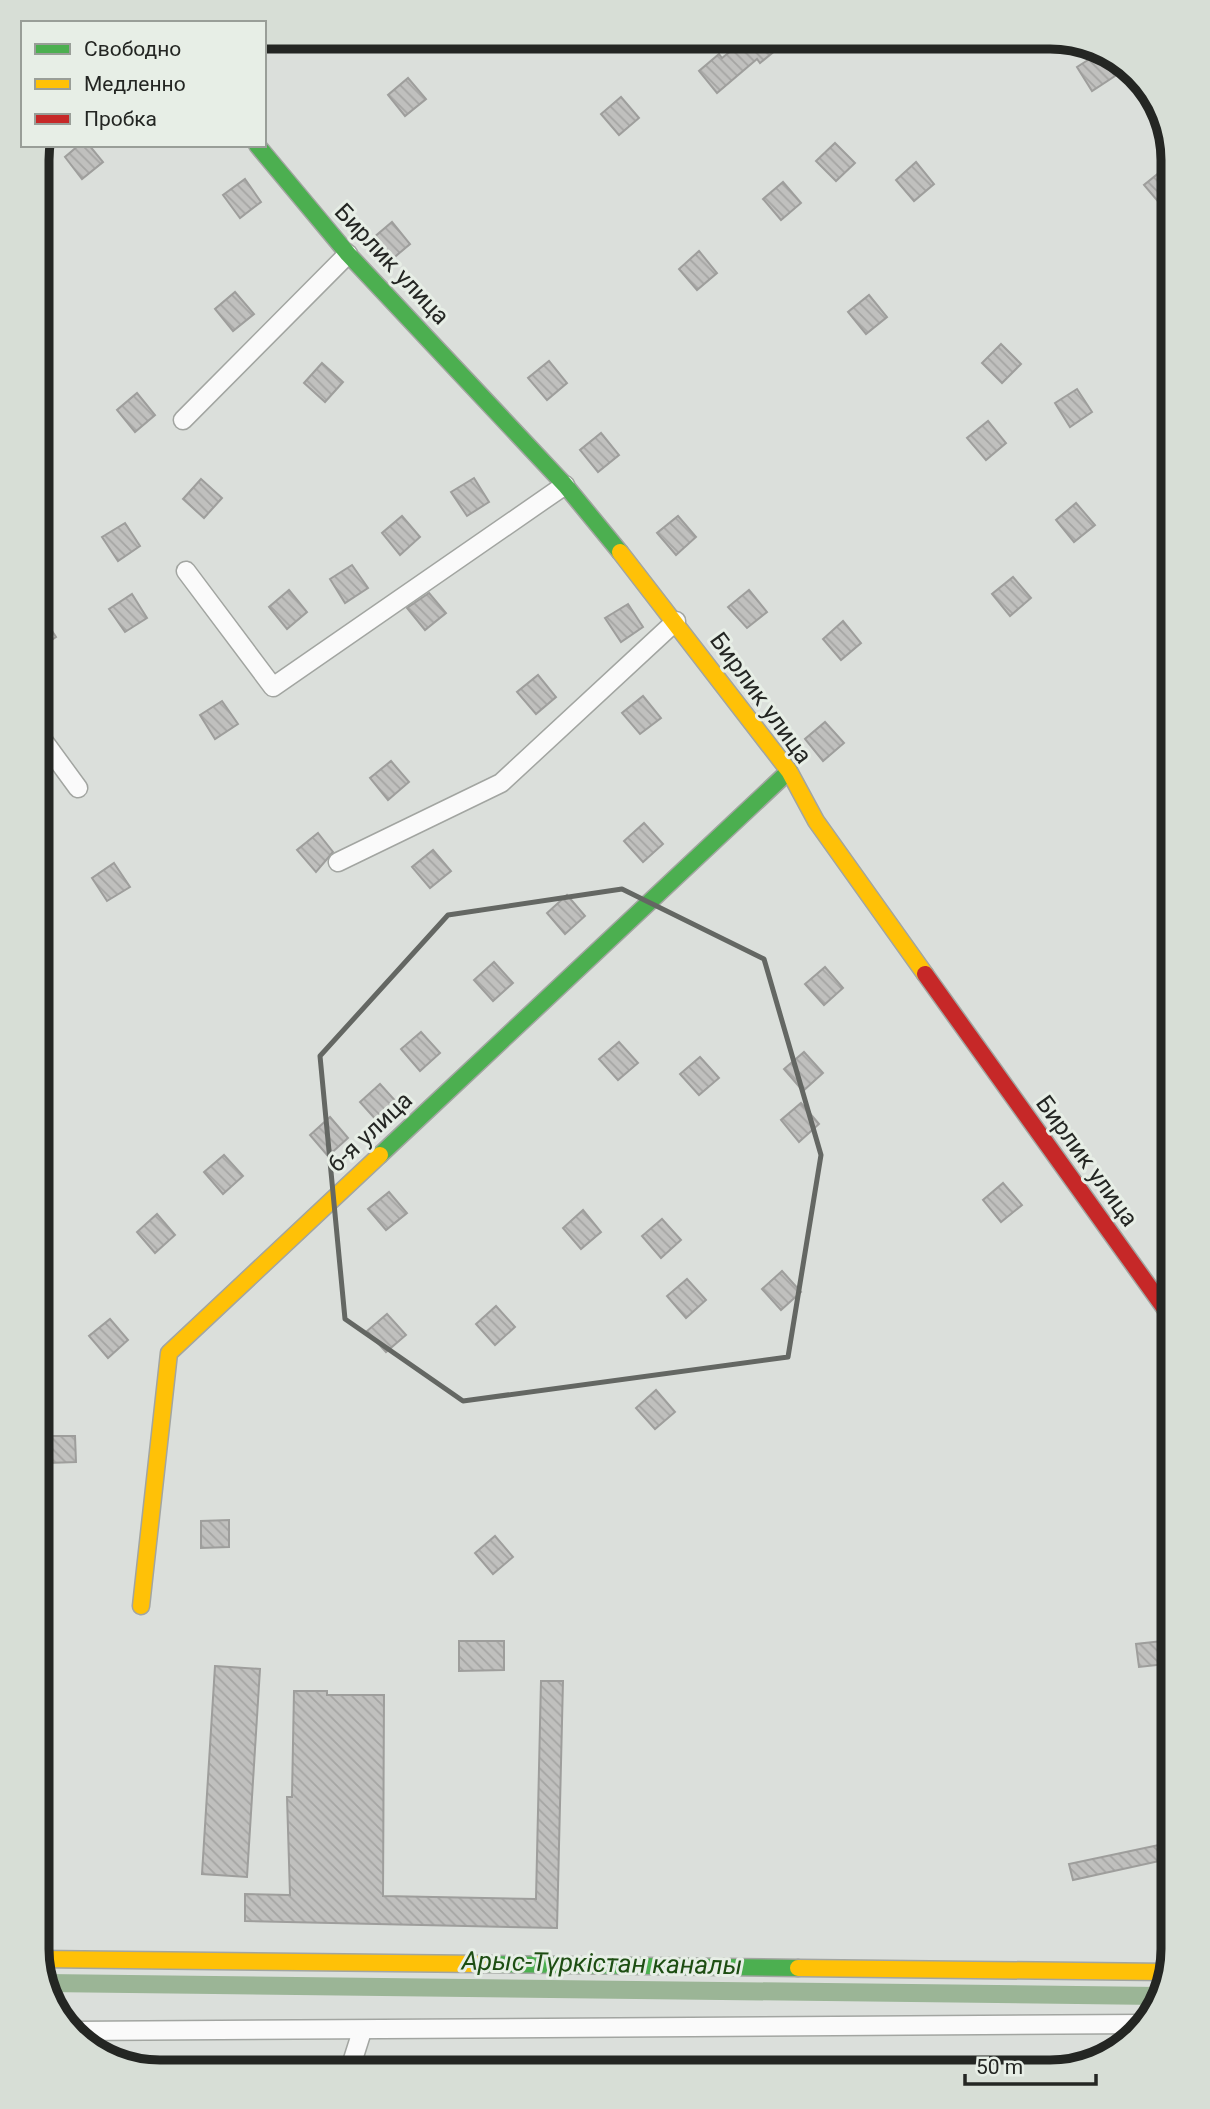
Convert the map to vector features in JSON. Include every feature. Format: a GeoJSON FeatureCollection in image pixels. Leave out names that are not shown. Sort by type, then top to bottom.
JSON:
{"type":"FeatureCollection","features":[{"type":"Feature","properties":{"kind":"street","name":"Бирлик улица"},"geometry":{"type":"LineString","coordinates":[[259,147],[348,254],[565,485],[676,621],[789,771],[816,821],[1161,1303]]}},
{"type":"Feature","properties":{"kind":"street"},"geometry":{"type":"LineString","coordinates":[[183,420],[348,254]]}},
{"type":"Feature","properties":{"kind":"street"},"geometry":{"type":"LineString","coordinates":[[186,570],[273,687],[565,485]]}},
{"type":"Feature","properties":{"kind":"street"},"geometry":{"type":"LineString","coordinates":[[338,862],[501,783],[676,621]]}},
{"type":"Feature","properties":{"kind":"street"},"geometry":{"type":"LineString","coordinates":[[49,748],[78,788]]}},
{"type":"Feature","properties":{"kind":"street","name":"6-я улица"},"geometry":{"type":"LineString","coordinates":[[141,1606],[169,1353],[789,771]]}},
{"type":"Feature","properties":{"kind":"street"},"geometry":{"type":"LineString","coordinates":[[50,1959],[1158,1972]]}},
{"type":"Feature","properties":{"kind":"street"},"geometry":{"type":"LineString","coordinates":[[86,2031],[1131,2024]]}},
{"type":"Feature","properties":{"kind":"street"},"geometry":{"type":"LineString","coordinates":[[353,2060],[362,2031]]}},
{"type":"Feature","properties":{"kind":"highlighted area"},"geometry":{"type":"Polygon","coordinates":[[[622,889],[764,959],[821,1155],[788,1357],[463,1401],[345,1319],[320,1056],[448,915],[622,889]]]}},
{"type":"Feature","properties":{"kind":"building"},"geometry":{"type":"Polygon","coordinates":[[[733,49],[777,49],[760,63],[757,59],[717,93],[699,71],[719,54],[722,58],[733,49]]]}},
{"type":"Feature","properties":{"kind":"building"},"geometry":{"type":"Polygon","coordinates":[[[1092,57],[1108,65],[1115,76],[1092,91],[1077,67],[1092,57]]]}},
{"type":"Feature","properties":{"kind":"building"},"geometry":{"type":"Polygon","coordinates":[[[408,78],[426,99],[405,116],[388,95],[408,78]]]}},
{"type":"Feature","properties":{"kind":"building"},"geometry":{"type":"Polygon","coordinates":[[[621,97],[639,118],[619,135],[601,114],[621,97]]]}},
{"type":"Feature","properties":{"kind":"building"},"geometry":{"type":"Polygon","coordinates":[[[835,143],[855,163],[836,181],[816,161],[835,143]]]}},
{"type":"Feature","properties":{"kind":"building"},"geometry":{"type":"Polygon","coordinates":[[[77,147],[91,147],[103,162],[82,179],[65,157],[77,147]]]}},
{"type":"Feature","properties":{"kind":"building"},"geometry":{"type":"Polygon","coordinates":[[[916,162],[934,184],[914,201],[896,180],[916,162]]]}},
{"type":"Feature","properties":{"kind":"building"},"geometry":{"type":"Polygon","coordinates":[[[1161,171],[1161,205],[1144,185],[1161,171]]]}},
{"type":"Feature","properties":{"kind":"building"},"geometry":{"type":"Polygon","coordinates":[[[245,179],[261,202],[240,218],[223,195],[245,179]]]}},
{"type":"Feature","properties":{"kind":"building"},"geometry":{"type":"Polygon","coordinates":[[[783,182],[801,203],[781,220],[763,199],[783,182]]]}},
{"type":"Feature","properties":{"kind":"building"},"geometry":{"type":"Polygon","coordinates":[[[392,222],[410,244],[390,261],[372,239],[392,222]]]}},
{"type":"Feature","properties":{"kind":"building"},"geometry":{"type":"Polygon","coordinates":[[[699,251],[717,273],[697,290],[679,269],[699,251]]]}},
{"type":"Feature","properties":{"kind":"building"},"geometry":{"type":"Polygon","coordinates":[[[235,292],[254,314],[233,331],[215,309],[235,292]]]}},
{"type":"Feature","properties":{"kind":"building"},"geometry":{"type":"Polygon","coordinates":[[[869,295],[887,317],[866,334],[848,312],[869,295]]]}},
{"type":"Feature","properties":{"kind":"building"},"geometry":{"type":"Polygon","coordinates":[[[1001,344],[1021,364],[1002,383],[982,363],[1001,344]]]}},
{"type":"Feature","properties":{"kind":"building"},"geometry":{"type":"Polygon","coordinates":[[[549,361],[567,383],[547,400],[528,378],[549,361]]]}},
{"type":"Feature","properties":{"kind":"building"},"geometry":{"type":"Polygon","coordinates":[[[322,363],[343,382],[325,402],[304,383],[322,363]]]}},
{"type":"Feature","properties":{"kind":"building"},"geometry":{"type":"Polygon","coordinates":[[[1077,389],[1092,412],[1070,427],[1055,403],[1077,389]]]}},
{"type":"Feature","properties":{"kind":"building"},"geometry":{"type":"Polygon","coordinates":[[[137,393],[155,415],[135,432],[117,410],[137,393]]]}},
{"type":"Feature","properties":{"kind":"building"},"geometry":{"type":"Polygon","coordinates":[[[988,421],[1006,443],[986,460],[967,438],[988,421]]]}},
{"type":"Feature","properties":{"kind":"building"},"geometry":{"type":"Polygon","coordinates":[[[601,433],[619,455],[598,472],[580,450],[601,433]]]}},
{"type":"Feature","properties":{"kind":"building"},"geometry":{"type":"Polygon","coordinates":[[[474,478],[489,502],[467,516],[451,492],[474,478]]]}},
{"type":"Feature","properties":{"kind":"building"},"geometry":{"type":"Polygon","coordinates":[[[201,479],[222,498],[204,518],[183,499],[201,479]]]}},
{"type":"Feature","properties":{"kind":"building"},"geometry":{"type":"Polygon","coordinates":[[[1076,503],[1095,525],[1074,542],[1056,520],[1076,503]]]}},
{"type":"Feature","properties":{"kind":"building"},"geometry":{"type":"Polygon","coordinates":[[[402,516],[420,537],[400,555],[382,533],[402,516]]]}},
{"type":"Feature","properties":{"kind":"building"},"geometry":{"type":"Polygon","coordinates":[[[678,516],[696,537],[676,555],[657,533],[678,516]]]}},
{"type":"Feature","properties":{"kind":"building"},"geometry":{"type":"Polygon","coordinates":[[[125,523],[140,546],[118,561],[102,537],[125,523]]]}},
{"type":"Feature","properties":{"kind":"building"},"geometry":{"type":"Polygon","coordinates":[[[352,565],[368,588],[345,603],[330,579],[352,565]]]}},
{"type":"Feature","properties":{"kind":"building"},"geometry":{"type":"Polygon","coordinates":[[[1013,577],[1031,598],[1010,616],[992,594],[1013,577]]]}},
{"type":"Feature","properties":{"kind":"building"},"geometry":{"type":"Polygon","coordinates":[[[289,590],[307,612],[287,629],[269,607],[289,590]]]}},
{"type":"Feature","properties":{"kind":"building"},"geometry":{"type":"Polygon","coordinates":[[[749,590],[767,612],[747,628],[728,607],[749,590]]]}},
{"type":"Feature","properties":{"kind":"building"},"geometry":{"type":"Polygon","coordinates":[[[429,593],[446,613],[425,630],[407,608],[429,593]]]}},
{"type":"Feature","properties":{"kind":"building"},"geometry":{"type":"Polygon","coordinates":[[[132,594],[147,618],[125,632],[109,609],[132,594]]]}},
{"type":"Feature","properties":{"kind":"building"},"geometry":{"type":"Polygon","coordinates":[[[628,604],[643,627],[621,642],[605,618],[628,604]]]}},
{"type":"Feature","properties":{"kind":"building"},"geometry":{"type":"Polygon","coordinates":[[[843,621],[861,643],[841,660],[823,639],[843,621]]]}},
{"type":"Feature","properties":{"kind":"building"},"geometry":{"type":"Polygon","coordinates":[[[49,626],[56,637],[49,642],[49,626]]]}},
{"type":"Feature","properties":{"kind":"building"},"geometry":{"type":"Polygon","coordinates":[[[538,675],[556,697],[536,714],[517,692],[538,675]]]}},
{"type":"Feature","properties":{"kind":"building"},"geometry":{"type":"Polygon","coordinates":[[[643,696],[661,718],[640,734],[622,713],[643,696]]]}},
{"type":"Feature","properties":{"kind":"building"},"geometry":{"type":"Polygon","coordinates":[[[222,701],[238,724],[215,739],[200,715],[222,701]]]}},
{"type":"Feature","properties":{"kind":"building"},"geometry":{"type":"Polygon","coordinates":[[[825,722],[844,743],[823,761],[805,739],[825,722]]]}},
{"type":"Feature","properties":{"kind":"building"},"geometry":{"type":"Polygon","coordinates":[[[391,761],[409,782],[388,800],[370,778],[391,761]]]}},
{"type":"Feature","properties":{"kind":"building"},"geometry":{"type":"Polygon","coordinates":[[[644,823],[663,844],[643,862],[624,841],[644,823]]]}},
{"type":"Feature","properties":{"kind":"building"},"geometry":{"type":"Polygon","coordinates":[[[318,833],[333,852],[316,872],[297,850],[318,833]]]}},
{"type":"Feature","properties":{"kind":"building"},"geometry":{"type":"Polygon","coordinates":[[[433,850],[451,871],[430,888],[412,867],[433,850]]]}},
{"type":"Feature","properties":{"kind":"building"},"geometry":{"type":"Polygon","coordinates":[[[114,863],[130,887],[107,901],[92,878],[114,863]]]}},
{"type":"Feature","properties":{"kind":"building"},"geometry":{"type":"Polygon","coordinates":[[[567,895],[585,916],[565,934],[547,913],[567,895]]]}},
{"type":"Feature","properties":{"kind":"building"},"geometry":{"type":"Polygon","coordinates":[[[494,962],[513,983],[493,1001],[474,980],[494,962]]]}},
{"type":"Feature","properties":{"kind":"building"},"geometry":{"type":"Polygon","coordinates":[[[825,967],[843,988],[824,1005],[805,984],[825,967]]]}},
{"type":"Feature","properties":{"kind":"building"},"geometry":{"type":"Polygon","coordinates":[[[421,1032],[440,1053],[420,1071],[401,1049],[421,1032]]]}},
{"type":"Feature","properties":{"kind":"building"},"geometry":{"type":"Polygon","coordinates":[[[619,1042],[638,1063],[618,1080],[599,1059],[619,1042]]]}},
{"type":"Feature","properties":{"kind":"building"},"geometry":{"type":"Polygon","coordinates":[[[804,1052],[823,1073],[803,1091],[784,1069],[804,1052]]]}},
{"type":"Feature","properties":{"kind":"building"},"geometry":{"type":"Polygon","coordinates":[[[700,1057],[719,1078],[699,1095],[680,1074],[700,1057]]]}},
{"type":"Feature","properties":{"kind":"building"},"geometry":{"type":"Polygon","coordinates":[[[380,1084],[399,1105],[379,1123],[360,1102],[380,1084]]]}},
{"type":"Feature","properties":{"kind":"building"},"geometry":{"type":"Polygon","coordinates":[[[801,1103],[819,1124],[799,1142],[781,1120],[801,1103]]]}},
{"type":"Feature","properties":{"kind":"building"},"geometry":{"type":"Polygon","coordinates":[[[330,1117],[348,1138],[328,1156],[310,1135],[330,1117]]]}},
{"type":"Feature","properties":{"kind":"building"},"geometry":{"type":"Polygon","coordinates":[[[224,1155],[243,1176],[223,1194],[204,1172],[224,1155]]]}},
{"type":"Feature","properties":{"kind":"building"},"geometry":{"type":"Polygon","coordinates":[[[1003,1183],[1022,1205],[1001,1222],[983,1200],[1003,1183]]]}},
{"type":"Feature","properties":{"kind":"building"},"geometry":{"type":"Polygon","coordinates":[[[389,1192],[407,1213],[386,1230],[368,1209],[389,1192]]]}},
{"type":"Feature","properties":{"kind":"building"},"geometry":{"type":"Polygon","coordinates":[[[583,1210],[601,1232],[581,1249],[563,1228],[583,1210]]]}},
{"type":"Feature","properties":{"kind":"building"},"geometry":{"type":"Polygon","coordinates":[[[157,1214],[175,1235],[155,1253],[137,1232],[157,1214]]]}},
{"type":"Feature","properties":{"kind":"building"},"geometry":{"type":"Polygon","coordinates":[[[662,1219],[681,1240],[661,1258],[642,1236],[662,1219]]]}},
{"type":"Feature","properties":{"kind":"building"},"geometry":{"type":"Polygon","coordinates":[[[782,1271],[801,1292],[781,1310],[762,1289],[782,1271]]]}},
{"type":"Feature","properties":{"kind":"building"},"geometry":{"type":"Polygon","coordinates":[[[687,1279],[706,1300],[686,1318],[667,1296],[687,1279]]]}},
{"type":"Feature","properties":{"kind":"building"},"geometry":{"type":"Polygon","coordinates":[[[496,1306],[515,1327],[495,1345],[476,1324],[496,1306]]]}},
{"type":"Feature","properties":{"kind":"building"},"geometry":{"type":"Polygon","coordinates":[[[387,1314],[406,1335],[386,1352],[367,1331],[387,1314]]]}},
{"type":"Feature","properties":{"kind":"building"},"geometry":{"type":"Polygon","coordinates":[[[110,1319],[128,1340],[108,1358],[89,1336],[110,1319]]]}},
{"type":"Feature","properties":{"kind":"building"},"geometry":{"type":"Polygon","coordinates":[[[656,1390],[675,1412],[655,1429],[636,1408],[656,1390]]]}},
{"type":"Feature","properties":{"kind":"building"},"geometry":{"type":"Polygon","coordinates":[[[49,1436],[75,1436],[76,1462],[49,1463],[49,1436]]]}},
{"type":"Feature","properties":{"kind":"building"},"geometry":{"type":"Polygon","coordinates":[[[229,1520],[229,1547],[201,1548],[201,1521],[229,1520]]]}},
{"type":"Feature","properties":{"kind":"building"},"geometry":{"type":"Polygon","coordinates":[[[495,1536],[513,1557],[493,1574],[475,1553],[495,1536]]]}},
{"type":"Feature","properties":{"kind":"building"},"geometry":{"type":"Polygon","coordinates":[[[459,1641],[504,1641],[504,1670],[459,1671],[459,1641]]]}},
{"type":"Feature","properties":{"kind":"building"},"geometry":{"type":"Polygon","coordinates":[[[1161,1641],[1161,1664],[1139,1667],[1136,1644],[1161,1641]]]}},
{"type":"Feature","properties":{"kind":"building"},"geometry":{"type":"Polygon","coordinates":[[[215,1666],[260,1669],[247,1877],[202,1874],[215,1666]]]}},
{"type":"Feature","properties":{"kind":"building"},"geometry":{"type":"Polygon","coordinates":[[[541,1681],[563,1681],[557,1928],[245,1921],[245,1894],[290,1895],[287,1797],[292,1797],[294,1691],[327,1691],[327,1695],[384,1695],[383,1896],[536,1899],[541,1681]]]}},
{"type":"Feature","properties":{"kind":"building"},"geometry":{"type":"Polygon","coordinates":[[[1161,1845],[1161,1861],[1073,1880],[1069,1864],[1161,1845]]]}},
{"type":"Feature","properties":{"kind":"waterway","name":"Арыс-Түркістан каналы"},"geometry":{"type":"LineString","coordinates":[[55,1983],[1151,1996]]}},
{"type":"Feature","properties":{"kind":"traffic: fast"},"geometry":{"type":"LineString","coordinates":[[259,147],[348,254],[565,485],[620,552]]}},
{"type":"Feature","properties":{"kind":"traffic: fast"},"geometry":{"type":"LineString","coordinates":[[380,1155],[789,771]]}},
{"type":"Feature","properties":{"kind":"traffic: fast"},"geometry":{"type":"LineString","coordinates":[[482,1964],[798,1968]]}},
{"type":"Feature","properties":{"kind":"traffic: slow"},"geometry":{"type":"LineString","coordinates":[[620,552],[789,771],[816,821],[925,974]]}},
{"type":"Feature","properties":{"kind":"traffic: slow"},"geometry":{"type":"LineString","coordinates":[[141,1606],[169,1353],[380,1155]]}},
{"type":"Feature","properties":{"kind":"traffic: slow"},"geometry":{"type":"LineString","coordinates":[[50,1959],[482,1964]]}},
{"type":"Feature","properties":{"kind":"traffic: slow"},"geometry":{"type":"LineString","coordinates":[[798,1968],[1158,1972]]}},
{"type":"Feature","properties":{"kind":"traffic: jam"},"geometry":{"type":"LineString","coordinates":[[925,974],[1161,1303]]}}]}
